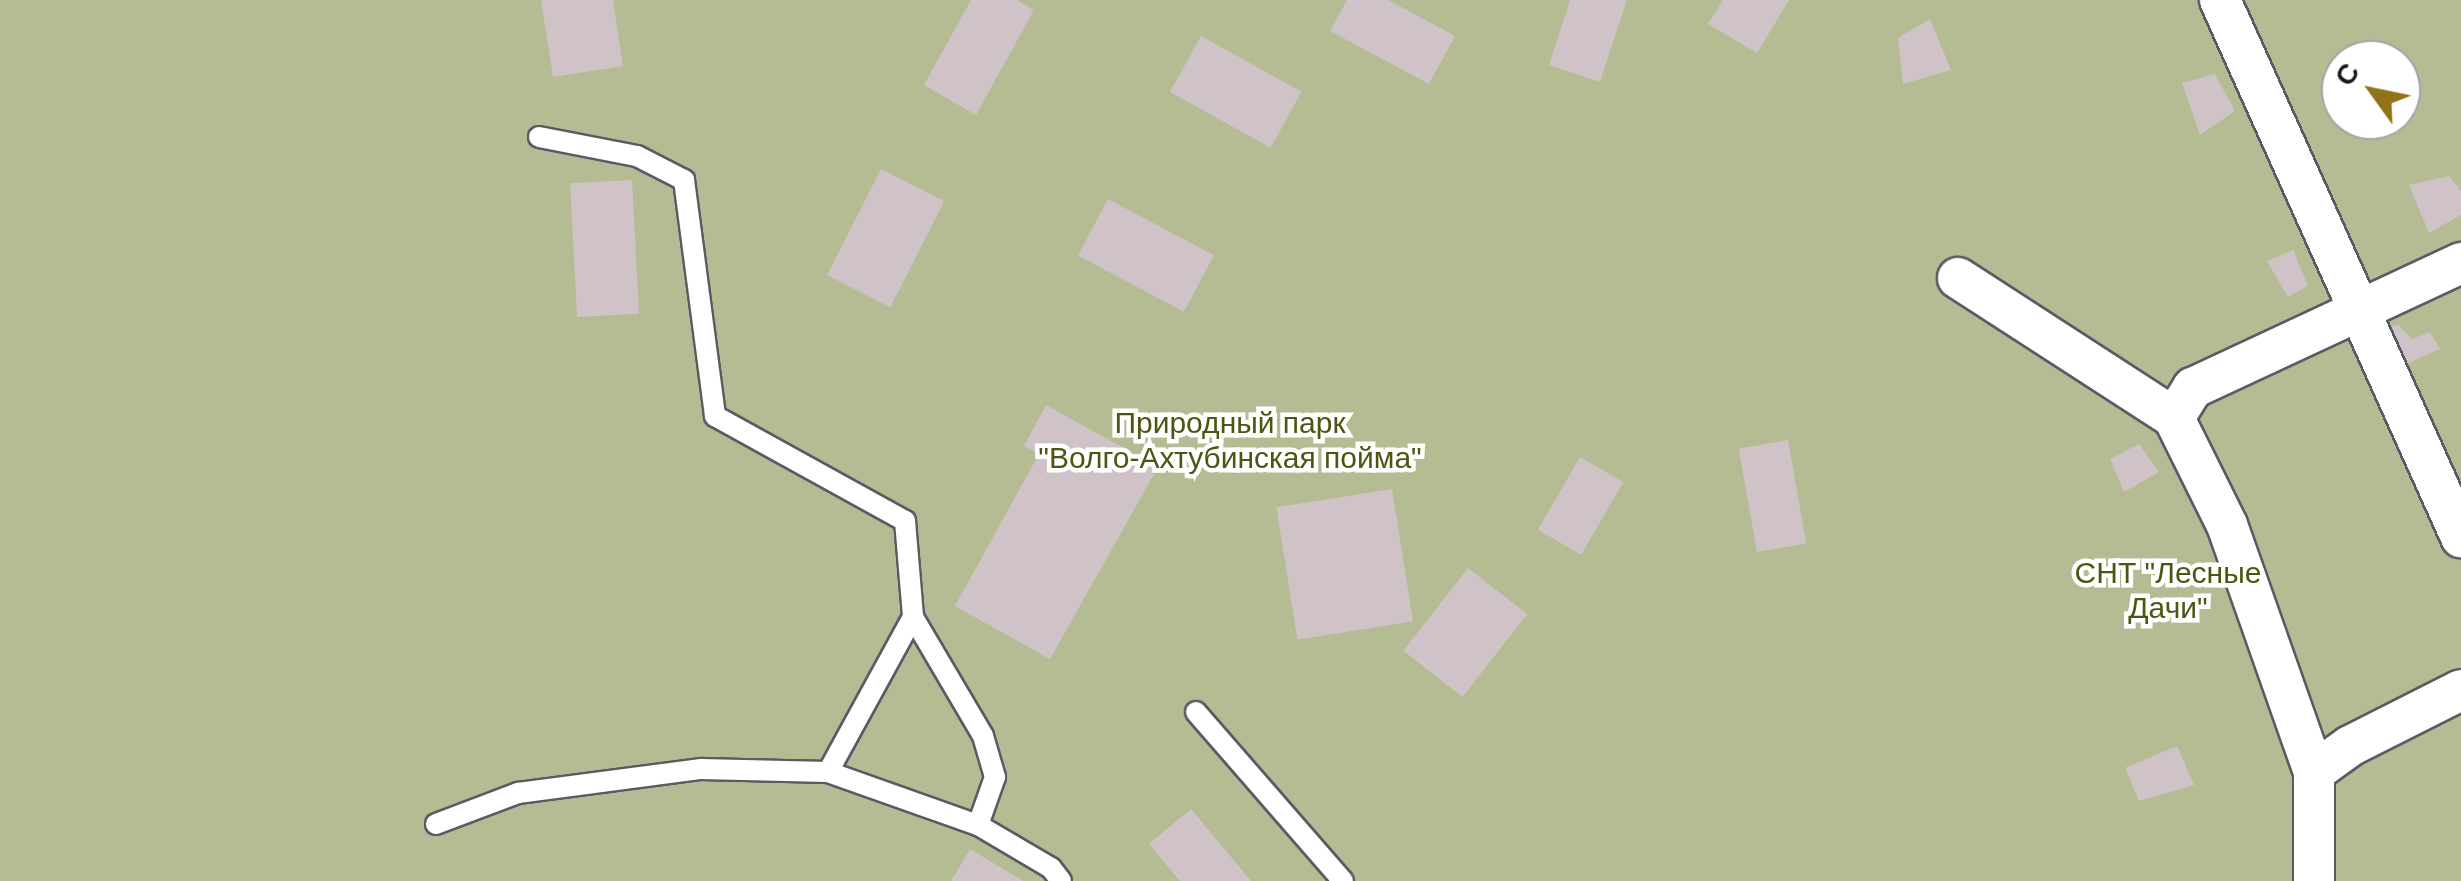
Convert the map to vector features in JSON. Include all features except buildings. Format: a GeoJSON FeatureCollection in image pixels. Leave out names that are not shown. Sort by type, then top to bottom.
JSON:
{"type":"FeatureCollection","features":[{"type":"Feature","properties":{"kind":"street"},"geometry":{"type":"LineString","coordinates":[[2220,0],[2461,537]]}},
{"type":"Feature","properties":{"kind":"street"},"geometry":{"type":"LineString","coordinates":[[2174,418],[2193,388],[2461,263]]}},
{"type":"Feature","properties":{"kind":"street"},"geometry":{"type":"LineString","coordinates":[[1958,278],[2174,418],[2228,525],[2314,772],[2314,881]]}},
{"type":"Feature","properties":{"kind":"street"},"geometry":{"type":"LineString","coordinates":[[2314,772],[2350,746],[2461,690]]}},
{"type":"Feature","properties":{"kind":"lane"},"geometry":{"type":"LineString","coordinates":[[540,137],[637,156],[684,180],[714,416],[905,521],[913,617],[984,736],[995,777],[978,824]]}},
{"type":"Feature","properties":{"kind":"lane"},"geometry":{"type":"LineString","coordinates":[[828,772],[913,617]]}},
{"type":"Feature","properties":{"kind":"lane"},"geometry":{"type":"LineString","coordinates":[[1196,712],[1343,881]]}},
{"type":"Feature","properties":{"kind":"lane"},"geometry":{"type":"LineString","coordinates":[[436,824],[518,794],[701,769],[828,772],[978,824],[1051,868],[1061,881]]}},
{"type":"Feature","properties":{"kind":"green space","name":"СНТ \"Лесные Дачи\""},"geometry":{"type":"Polygon","coordinates":[[[0,0],[2461,0],[2461,881],[0,881],[0,0]]]}},
{"type":"Feature","properties":{"kind":"park label","name":"Природный парк \"Волго-Ахтубинская пойма\""},"geometry":{"type":"Point","coordinates":[1230,440]}}]}
